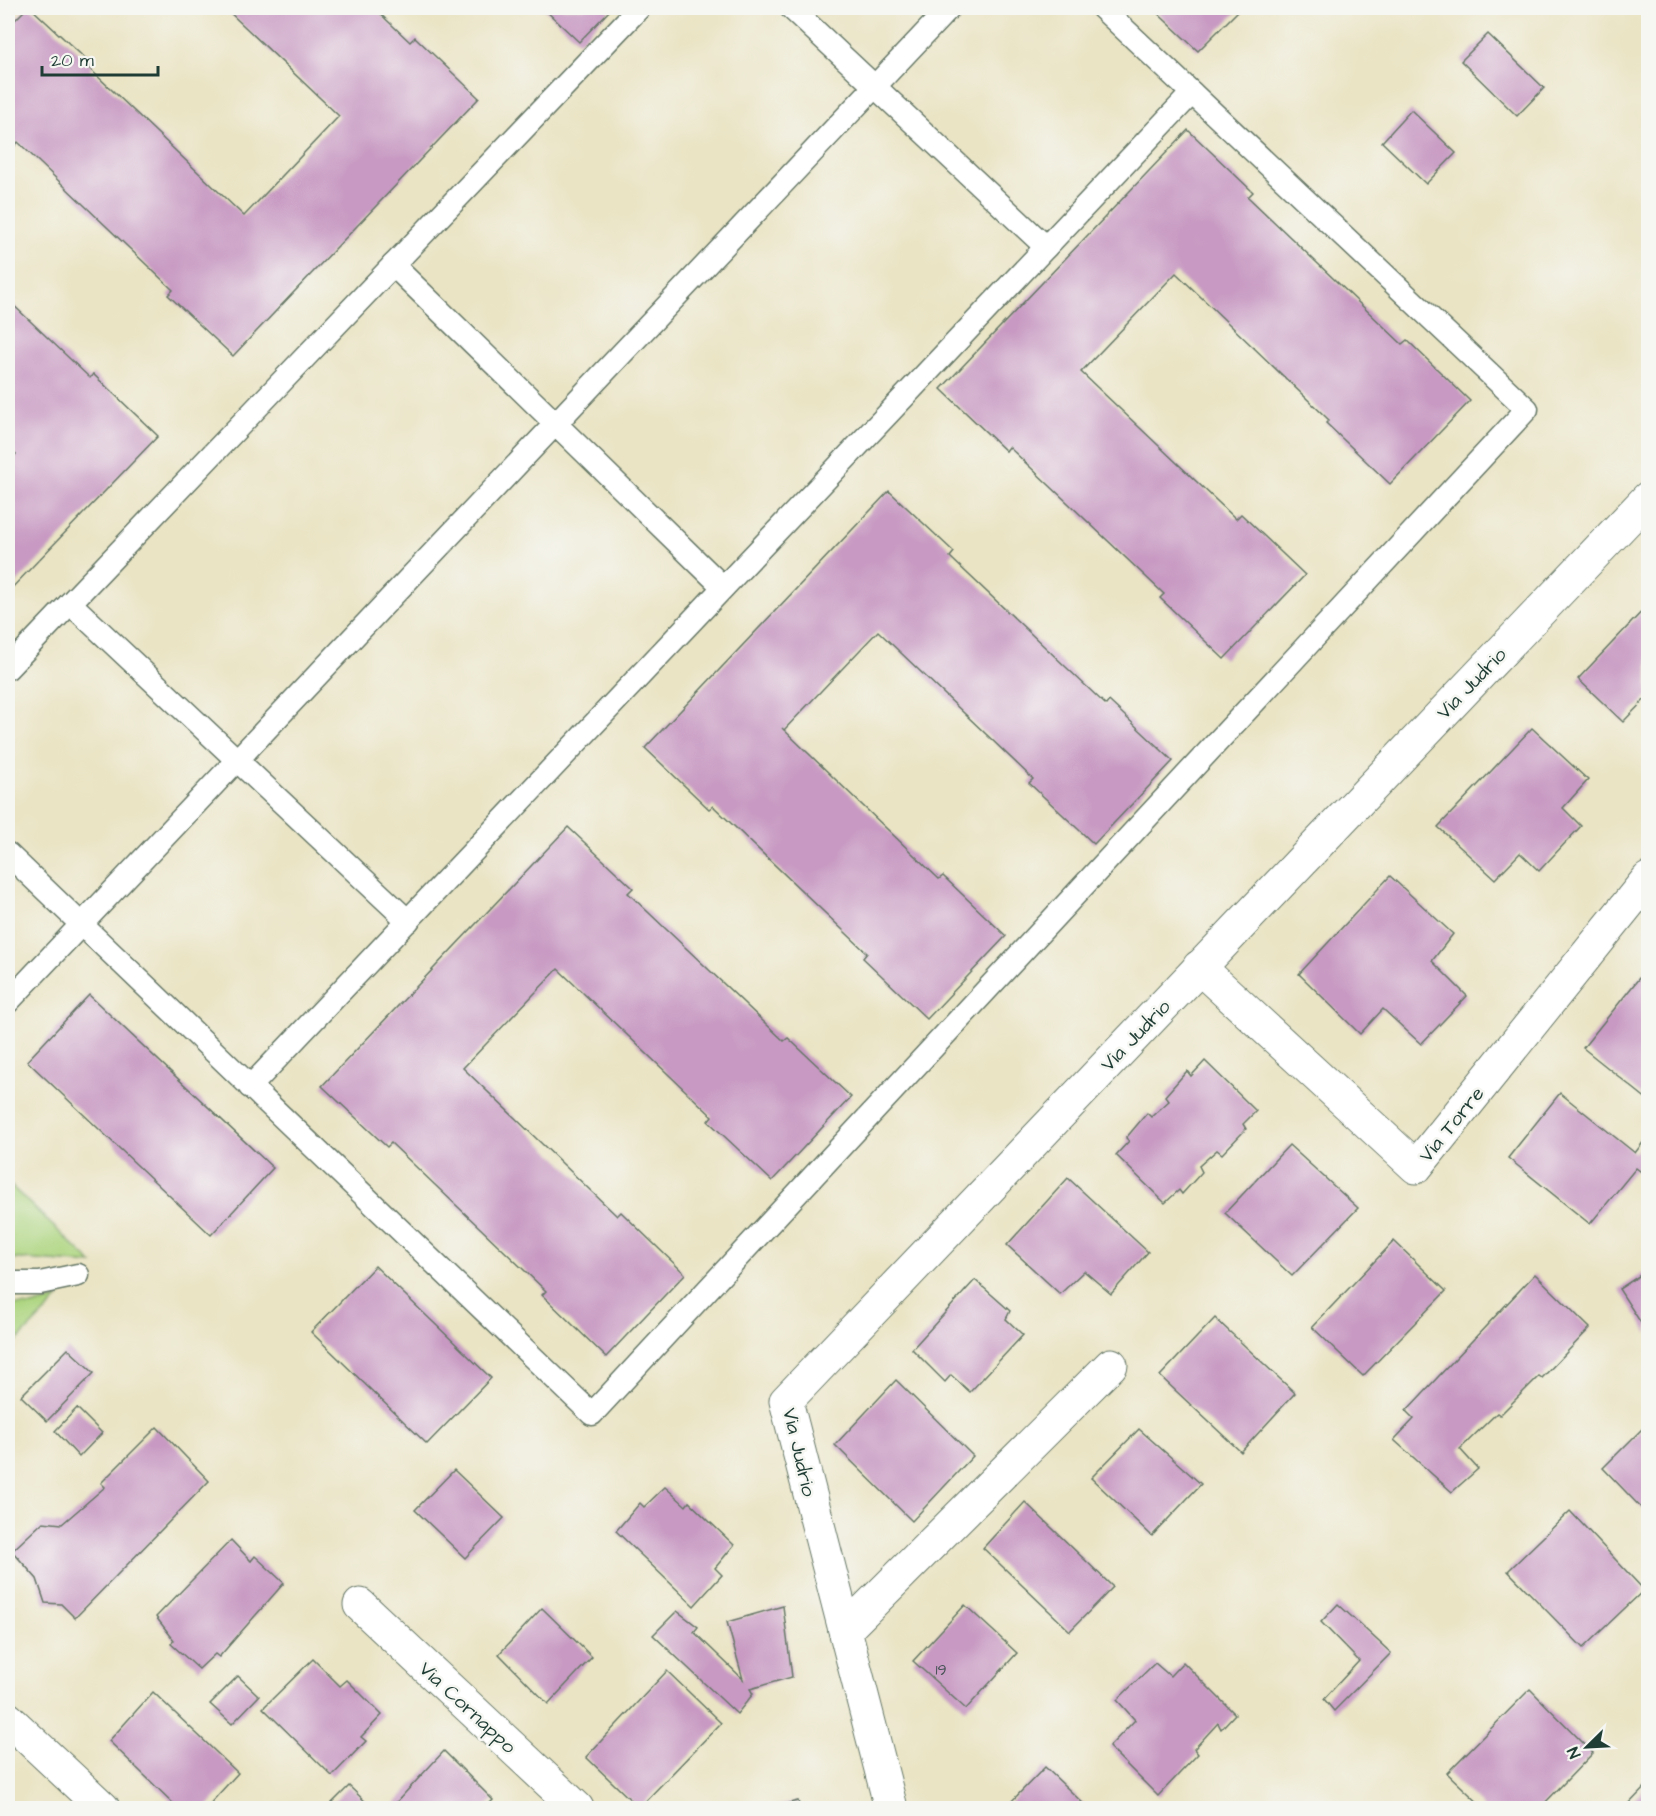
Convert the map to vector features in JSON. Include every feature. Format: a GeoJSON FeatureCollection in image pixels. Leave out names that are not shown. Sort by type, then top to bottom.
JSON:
{"type":"FeatureCollection","features":[{"type":"Feature","properties":{"kind":"street","name":"Via Judrio"},"geometry":{"type":"LineString","coordinates":[[891,1809],[786,1401],[1648,498]]}},
{"type":"Feature","properties":{"kind":"street","name":"Via Torre"},"geometry":{"type":"LineString","coordinates":[[1199,967],[1416,1167],[1648,879]]}},
{"type":"Feature","properties":{"kind":"street"},"geometry":{"type":"LineString","coordinates":[[845,1630],[1111,1365]]}},
{"type":"Feature","properties":{"kind":"street","name":"Via Cornappo"},"geometry":{"type":"LineString","coordinates":[[360,1605],[577,1809]]}},
{"type":"Feature","properties":{"kind":"street"},"geometry":{"type":"LineString","coordinates":[[8,1719],[103,1809]]}},
{"type":"Feature","properties":{"kind":"lane"},"geometry":{"type":"LineString","coordinates":[[8,668],[639,8]]}},
{"type":"Feature","properties":{"kind":"lane"},"geometry":{"type":"LineString","coordinates":[[791,8],[1046,247]]}},
{"type":"Feature","properties":{"kind":"lane"},"geometry":{"type":"LineString","coordinates":[[8,1002],[949,8]]}},
{"type":"Feature","properties":{"kind":"lane"},"geometry":{"type":"LineString","coordinates":[[8,854],[592,1414],[1527,410],[1102,8]]}},
{"type":"Feature","properties":{"kind":"lane"},"geometry":{"type":"LineString","coordinates":[[250,1087],[1192,93]]}},
{"type":"Feature","properties":{"kind":"lane"},"geometry":{"type":"LineString","coordinates":[[393,265],[723,587]]}},
{"type":"Feature","properties":{"kind":"lane"},"geometry":{"type":"LineString","coordinates":[[70,603],[408,921]]}},
{"type":"Feature","properties":{"kind":"lane"},"geometry":{"type":"LineString","coordinates":[[8,1283],[40,1283],[78,1275]]}},
{"type":"Feature","properties":{"kind":"green space"},"geometry":{"type":"Polygon","coordinates":[[[8,1183],[93,1264],[8,1258],[8,1183]]]}},
{"type":"Feature","properties":{"kind":"green space"},"geometry":{"type":"Polygon","coordinates":[[[59,1298],[8,1350],[8,1304],[32,1306],[59,1298]]]}},
{"type":"Feature","properties":{"kind":"building"},"geometry":{"type":"Polygon","coordinates":[[[27,8],[31,8],[92,65],[90,69],[244,216],[339,116],[225,8],[374,8],[410,42],[415,37],[479,98],[233,356],[168,295],[173,290],[18,142],[14,147],[8,141],[8,27],[27,8]]]}},
{"type":"Feature","properties":{"kind":"building"},"geometry":{"type":"Polygon","coordinates":[[[543,8],[612,8],[579,42],[543,8]]]}},
{"type":"Feature","properties":{"kind":"building"},"geometry":{"type":"Polygon","coordinates":[[[1152,8],[1241,8],[1198,51],[1152,8]]]}},
{"type":"Feature","properties":{"kind":"building"},"geometry":{"type":"Polygon","coordinates":[[[1488,34],[1544,88],[1517,116],[1461,61],[1488,34]]]}},
{"type":"Feature","properties":{"kind":"building"},"geometry":{"type":"Polygon","coordinates":[[[1411,110],[1456,153],[1426,184],[1382,142],[1411,110]]]}},
{"type":"Feature","properties":{"kind":"building"},"geometry":{"type":"Polygon","coordinates":[[[1188,130],[1253,192],[1248,197],[1402,344],[1407,340],[1470,401],[1390,484],[1326,423],[1329,420],[1176,273],[1081,372],[1236,519],[1241,514],[1305,575],[1224,659],[1160,598],[1164,594],[1009,447],[1006,451],[941,389],[1188,130]]]}},
{"type":"Feature","properties":{"kind":"building"},"geometry":{"type":"Polygon","coordinates":[[[8,300],[90,378],[93,374],[158,436],[8,592],[8,463],[16,454],[8,445],[8,300]]]}},
{"type":"Feature","properties":{"kind":"building"},"geometry":{"type":"Polygon","coordinates":[[[889,491],[954,552],[950,557],[1106,705],[1109,701],[1173,761],[1094,844],[1029,783],[1033,779],[878,631],[784,730],[939,879],[943,876],[1006,936],[927,1019],[863,958],[867,953],[713,806],[709,809],[645,748],[889,491]]]}},
{"type":"Feature","properties":{"kind":"building"},"geometry":{"type":"Polygon","coordinates":[[[1648,605],[1648,696],[1623,722],[1578,679],[1648,605]]]}},
{"type":"Feature","properties":{"kind":"building"},"geometry":{"type":"Polygon","coordinates":[[[1532,728],[1588,780],[1563,808],[1581,826],[1539,871],[1520,853],[1495,879],[1438,827],[1532,728]]]}},
{"type":"Feature","properties":{"kind":"building"},"geometry":{"type":"Polygon","coordinates":[[[568,827],[633,888],[628,893],[784,1041],[788,1038],[851,1097],[772,1181],[708,1121],[712,1116],[558,969],[463,1068],[617,1216],[621,1212],[685,1274],[606,1357],[542,1295],[546,1291],[391,1143],[387,1147],[322,1086],[568,827]]]}},
{"type":"Feature","properties":{"kind":"building"},"geometry":{"type":"Polygon","coordinates":[[[1390,876],[1453,934],[1432,961],[1467,996],[1421,1044],[1383,1009],[1360,1034],[1299,974],[1390,876]]]}},
{"type":"Feature","properties":{"kind":"building"},"geometry":{"type":"Polygon","coordinates":[[[1648,967],[1648,1100],[1583,1048],[1648,967]]]}},
{"type":"Feature","properties":{"kind":"building"},"geometry":{"type":"Polygon","coordinates":[[[89,995],[273,1168],[211,1235],[27,1061],[89,995]]]}},
{"type":"Feature","properties":{"kind":"building"},"geometry":{"type":"Polygon","coordinates":[[[1205,1061],[1256,1111],[1243,1124],[1246,1129],[1222,1154],[1217,1150],[1199,1166],[1202,1172],[1182,1194],[1179,1190],[1165,1203],[1116,1155],[1129,1141],[1126,1138],[1147,1113],[1151,1117],[1169,1101],[1165,1096],[1187,1071],[1191,1076],[1205,1061]]]}},
{"type":"Feature","properties":{"kind":"building"},"geometry":{"type":"Polygon","coordinates":[[[1560,1093],[1635,1153],[1648,1136],[1648,1177],[1636,1168],[1590,1224],[1508,1158],[1560,1093]]]}},
{"type":"Feature","properties":{"kind":"building"},"geometry":{"type":"Polygon","coordinates":[[[1289,1145],[1358,1208],[1292,1276],[1225,1213],[1289,1145]]]}},
{"type":"Feature","properties":{"kind":"building"},"geometry":{"type":"Polygon","coordinates":[[[1068,1178],[1148,1252],[1111,1294],[1084,1271],[1060,1294],[1007,1245],[1068,1178]]]}},
{"type":"Feature","properties":{"kind":"building"},"geometry":{"type":"Polygon","coordinates":[[[1394,1241],[1446,1291],[1363,1376],[1312,1327],[1394,1241]]]}},
{"type":"Feature","properties":{"kind":"building"},"geometry":{"type":"Polygon","coordinates":[[[375,1266],[491,1378],[427,1444],[311,1332],[375,1266]]]}},
{"type":"Feature","properties":{"kind":"building"},"geometry":{"type":"Polygon","coordinates":[[[1648,1270],[1648,1334],[1619,1289],[1648,1270]]]}},
{"type":"Feature","properties":{"kind":"building"},"geometry":{"type":"Polygon","coordinates":[[[1535,1274],[1590,1328],[1542,1378],[1539,1376],[1500,1415],[1497,1413],[1460,1449],[1478,1469],[1452,1492],[1394,1440],[1414,1419],[1406,1411],[1535,1274]]]}},
{"type":"Feature","properties":{"kind":"building"},"geometry":{"type":"Polygon","coordinates":[[[975,1280],[1010,1311],[1006,1319],[1023,1335],[970,1392],[951,1375],[945,1382],[912,1349],[975,1280]]]}},
{"type":"Feature","properties":{"kind":"building"},"geometry":{"type":"Polygon","coordinates":[[[1215,1318],[1295,1393],[1241,1452],[1160,1376],[1215,1318]]]}},
{"type":"Feature","properties":{"kind":"building"},"geometry":{"type":"Polygon","coordinates":[[[68,1349],[94,1373],[47,1421],[21,1396],[68,1349]]]}},
{"type":"Feature","properties":{"kind":"building"},"geometry":{"type":"Polygon","coordinates":[[[896,1380],[973,1456],[912,1521],[835,1445],[896,1380]]]}},
{"type":"Feature","properties":{"kind":"building"},"geometry":{"type":"Polygon","coordinates":[[[77,1408],[102,1433],[79,1457],[55,1431],[77,1408]]]}},
{"type":"Feature","properties":{"kind":"building"},"geometry":{"type":"Polygon","coordinates":[[[1648,1423],[1648,1515],[1603,1468],[1648,1423]]]}},
{"type":"Feature","properties":{"kind":"building"},"geometry":{"type":"Polygon","coordinates":[[[157,1427],[209,1481],[75,1618],[61,1604],[45,1603],[37,1579],[12,1551],[43,1522],[62,1524],[105,1487],[101,1483],[157,1427]]]}},
{"type":"Feature","properties":{"kind":"building"},"geometry":{"type":"Polygon","coordinates":[[[1139,1429],[1201,1484],[1152,1536],[1091,1478],[1139,1429]]]}},
{"type":"Feature","properties":{"kind":"building"},"geometry":{"type":"Polygon","coordinates":[[[454,1470],[504,1518],[465,1558],[415,1510],[454,1470]]]}},
{"type":"Feature","properties":{"kind":"building"},"geometry":{"type":"Polygon","coordinates":[[[665,1487],[686,1506],[689,1502],[734,1545],[715,1568],[722,1575],[694,1606],[616,1531],[640,1503],[644,1507],[665,1487]]]}},
{"type":"Feature","properties":{"kind":"building"},"geometry":{"type":"Polygon","coordinates":[[[1025,1502],[1113,1587],[1070,1631],[983,1548],[1025,1502]]]}},
{"type":"Feature","properties":{"kind":"building"},"geometry":{"type":"Polygon","coordinates":[[[1570,1511],[1644,1590],[1583,1648],[1508,1571],[1570,1511]]]}},
{"type":"Feature","properties":{"kind":"building"},"geometry":{"type":"Polygon","coordinates":[[[231,1540],[251,1561],[255,1556],[284,1583],[219,1657],[215,1654],[199,1669],[171,1644],[174,1640],[156,1617],[231,1540]]]}},
{"type":"Feature","properties":{"kind":"building"},"geometry":{"type":"Polygon","coordinates":[[[1338,1604],[1391,1653],[1334,1711],[1324,1699],[1359,1661],[1321,1622],[1338,1604]]]}},
{"type":"Feature","properties":{"kind":"building"},"geometry":{"type":"Polygon","coordinates":[[[965,1605],[1017,1653],[966,1709],[913,1661],[965,1605]]]}},
{"type":"Feature","properties":{"kind":"building"},"geometry":{"type":"Polygon","coordinates":[[[783,1606],[792,1677],[750,1689],[753,1694],[737,1714],[653,1635],[677,1611],[698,1627],[694,1632],[743,1679],[727,1622],[783,1606]]]}},
{"type":"Feature","properties":{"kind":"building"},"geometry":{"type":"Polygon","coordinates":[[[542,1608],[592,1657],[548,1704],[499,1654],[542,1608]]]}},
{"type":"Feature","properties":{"kind":"building"},"geometry":{"type":"Polygon","coordinates":[[[313,1659],[340,1686],[347,1680],[382,1715],[361,1737],[366,1741],[332,1776],[263,1708],[313,1659]]]}},
{"type":"Feature","properties":{"kind":"building"},"geometry":{"type":"Polygon","coordinates":[[[1183,1662],[1235,1714],[1221,1729],[1218,1723],[1194,1749],[1198,1754],[1158,1796],[1109,1747],[1135,1720],[1117,1700],[1155,1663],[1170,1676],[1183,1662]]]}},
{"type":"Feature","properties":{"kind":"building"},"geometry":{"type":"Polygon","coordinates":[[[667,1671],[721,1723],[639,1808],[586,1757],[667,1671]]]}},
{"type":"Feature","properties":{"kind":"building"},"geometry":{"type":"Polygon","coordinates":[[[238,1676],[259,1696],[232,1724],[210,1704],[238,1676]]]}},
{"type":"Feature","properties":{"kind":"building"},"geometry":{"type":"Polygon","coordinates":[[[1530,1689],[1593,1753],[1540,1808],[1484,1808],[1447,1773],[1530,1689]]]}},
{"type":"Feature","properties":{"kind":"building"},"geometry":{"type":"Polygon","coordinates":[[[153,1692],[238,1773],[206,1808],[178,1808],[109,1741],[153,1692]]]}},
{"type":"Feature","properties":{"kind":"building"},"geometry":{"type":"Polygon","coordinates":[[[444,1751],[493,1800],[485,1808],[391,1808],[444,1751]]]}},
{"type":"Feature","properties":{"kind":"building"},"geometry":{"type":"Polygon","coordinates":[[[1045,1767],[1088,1808],[1005,1808],[1045,1767]]]}},
{"type":"Feature","properties":{"kind":"building"},"geometry":{"type":"Polygon","coordinates":[[[1648,1784],[1648,1808],[1625,1808],[1648,1784]]]}},
{"type":"Feature","properties":{"kind":"building"},"geometry":{"type":"Polygon","coordinates":[[[349,1786],[372,1808],[327,1808],[349,1786]]]}},
{"type":"Feature","properties":{"kind":"building"},"geometry":{"type":"Polygon","coordinates":[[[798,1801],[800,1808],[769,1808],[798,1801]]]}}]}
